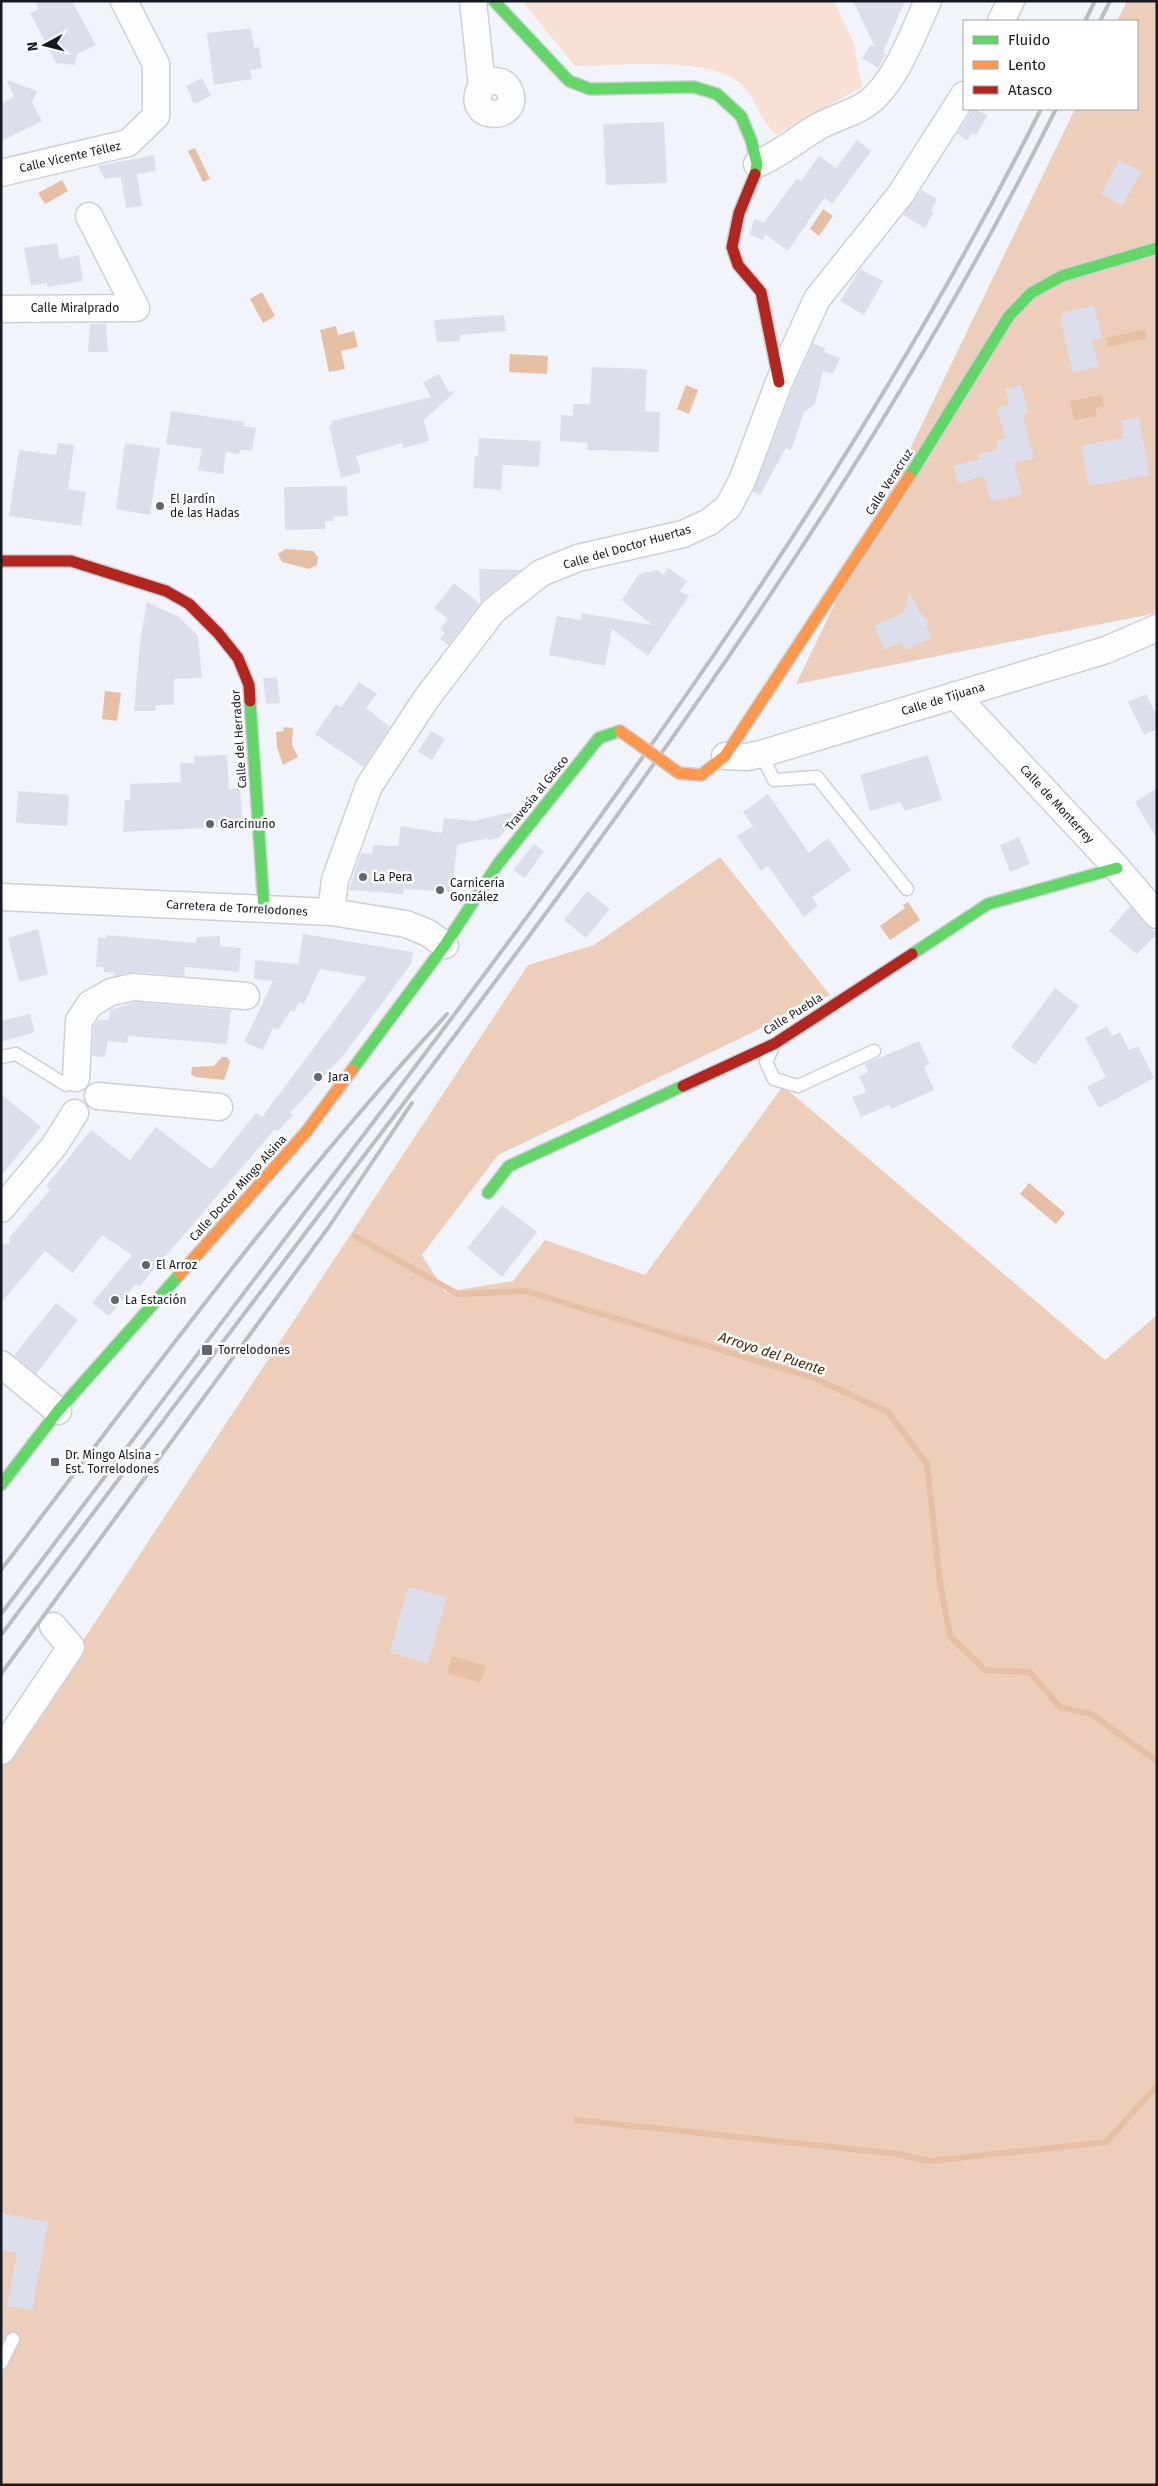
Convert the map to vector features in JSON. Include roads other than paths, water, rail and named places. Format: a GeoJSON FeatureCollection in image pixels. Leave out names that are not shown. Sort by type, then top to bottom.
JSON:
{"type":"FeatureCollection","features":[{"type":"Feature","properties":{"kind":"street","name":"Calle Vicente Téllez"},"geometry":{"type":"LineString","coordinates":[[1,173],[128,143],[156,116],[156,64],[124,1]]}},
{"type":"Feature","properties":{"kind":"street"},"geometry":{"type":"LineString","coordinates":[[473,1],[482,85]]}},
{"type":"Feature","properties":{"kind":"street"},"geometry":{"type":"LineString","coordinates":[[494,1],[569,81],[590,89],[694,86],[717,94],[741,116],[751,140],[757,164],[752,185],[738,213],[732,247],[738,265],[762,292],[779,382]]}},
{"type":"Feature","properties":{"kind":"street"},"geometry":{"type":"LineString","coordinates":[[757,164],[772,158],[818,127],[867,104],[882,91],[905,51],[928,1]]}},
{"type":"Feature","properties":{"kind":"street"},"geometry":{"type":"LineString","coordinates":[[1002,20],[1011,1]]}},
{"type":"Feature","properties":{"kind":"street"},"geometry":{"type":"LineString","coordinates":[[476,30],[491,23],[512,21]]}},
{"type":"Feature","properties":{"kind":"street","name":"Calle del Doctor Huertas"},"geometry":{"type":"LineString","coordinates":[[331,912],[334,880],[369,786],[426,698],[492,611],[541,573],[578,558],[683,534],[709,522],[728,507],[742,481],[779,382],[817,299],[900,195],[963,97]]}},
{"type":"Feature","properties":{"kind":"street","name":"Calle Miralprado"},"geometry":{"type":"LineString","coordinates":[[1,309],[136,308],[89,216]]}},
{"type":"Feature","properties":{"kind":"street","name":"Calle Veracruz"},"geometry":{"type":"LineString","coordinates":[[680,773],[700,775],[726,756],[917,466],[1009,316],[1031,293],[1062,276],[1157,248]]}},
{"type":"Feature","properties":{"kind":"street","name":"Calle del Herrador"},"geometry":{"type":"LineString","coordinates":[[1,560],[71,561],[166,591],[189,604],[218,633],[238,658],[249,685],[264,908]]}},
{"type":"Feature","properties":{"kind":"street","name":"Calle de Tijuana"},"geometry":{"type":"LineString","coordinates":[[726,756],[747,757],[761,754],[1106,650],[1157,628]]}},
{"type":"Feature","properties":{"kind":"street","name":"Calle de Monterrey"},"geometry":{"type":"LineString","coordinates":[[955,696],[1117,868],[1157,915]]}},
{"type":"Feature","properties":{"kind":"street","name":"Travesía al Gasco"},"geometry":{"type":"LineString","coordinates":[[445,945],[498,864],[599,738],[620,731],[680,773]]}},
{"type":"Feature","properties":{"kind":"street","name":"Calle Puebla"},"geometry":{"type":"LineString","coordinates":[[488,1193],[509,1166],[774,1044],[988,904],[1117,868]]}},
{"type":"Feature","properties":{"kind":"street","name":"Carretera de Torrelodones"},"geometry":{"type":"LineString","coordinates":[[8,900],[264,908],[331,912],[406,924],[428,933],[445,945]]}},
{"type":"Feature","properties":{"kind":"street","name":"Calle Doctor Mingo Alsina"},"geometry":{"type":"LineString","coordinates":[[1,1484],[58,1411],[306,1132],[445,945]]}},
{"type":"Feature","properties":{"kind":"street"},"geometry":{"type":"LineString","coordinates":[[71,1082],[92,1082],[98,1096],[94,1108],[89,1111],[75,1113],[63,1102],[63,1093],[71,1082],[79,1021],[90,1004],[111,992],[133,987],[246,996]]}},
{"type":"Feature","properties":{"kind":"street"},"geometry":{"type":"LineString","coordinates":[[98,1096],[220,1107]]}},
{"type":"Feature","properties":{"kind":"street"},"geometry":{"type":"LineString","coordinates":[[1,1209],[54,1146],[75,1113]]}},
{"type":"Feature","properties":{"kind":"street"},"geometry":{"type":"LineString","coordinates":[[1,1364],[58,1411]]}},
{"type":"Feature","properties":{"kind":"street"},"geometry":{"type":"LineString","coordinates":[[1,1751],[70,1648],[53,1626]]}},
{"type":"Feature","properties":{"kind":"lane"},"geometry":{"type":"LineString","coordinates":[[761,754],[774,780],[817,777],[907,889]]}},
{"type":"Feature","properties":{"kind":"lane"},"geometry":{"type":"LineString","coordinates":[[774,1044],[766,1062],[774,1079],[798,1086],[874,1051]]}},
{"type":"Feature","properties":{"kind":"lane"},"geometry":{"type":"LineString","coordinates":[[1,1057],[16,1054],[71,1082]]}},
{"type":"Feature","properties":{"kind":"lane"},"geometry":{"type":"LineString","coordinates":[[1,2363],[14,2339]]}},
{"type":"Feature","properties":{"kind":"waterway","name":"Arroyo del Puente"},"geometry":{"type":"LineString","coordinates":[[355,1236],[458,1294],[525,1291],[814,1378],[888,1412],[927,1464],[940,1583],[950,1636],[985,1670],[1030,1672],[1060,1707],[1091,1714],[1157,1761]]}},
{"type":"Feature","properties":{"kind":"waterway"},"geometry":{"type":"LineString","coordinates":[[577,2120],[898,2154],[929,2161],[1106,2142],[1157,2086]]}},
{"type":"Feature","properties":{"kind":"railway"},"geometry":{"type":"LineString","coordinates":[[1086,20],[1095,1]]}},
{"type":"Feature","properties":{"kind":"railway"},"geometry":{"type":"LineString","coordinates":[[1100,20],[1110,1]]}},
{"type":"Feature","properties":{"kind":"railway"},"geometry":{"type":"LineString","coordinates":[[1,1614],[479,981],[568,862],[654,741],[820,495],[898,369],[972,240],[1040,110]]}},
{"type":"Feature","properties":{"kind":"railway"},"geometry":{"type":"LineString","coordinates":[[1,1635],[496,981],[670,741],[836,495],[913,369],[987,240],[1055,110]]}},
{"type":"Feature","properties":{"kind":"railway"},"geometry":{"type":"LineString","coordinates":[[1,1570],[163,1357],[273,1217],[388,1080],[447,1014]]}},
{"type":"Feature","properties":{"kind":"railway"},"geometry":{"type":"LineString","coordinates":[[1,1674],[328,1228],[412,1103]]}},
{"type":"Feature","properties":{"kind":"place","name":"El Jardín de las Hadas"},"geometry":{"type":"Point","coordinates":[160,506]}},
{"type":"Feature","properties":{"kind":"place","name":"Garcinuño"},"geometry":{"type":"Point","coordinates":[210,824]}},
{"type":"Feature","properties":{"kind":"place","name":"La Pera"},"geometry":{"type":"Point","coordinates":[363,877]}},
{"type":"Feature","properties":{"kind":"place","name":"Carnicería González"},"geometry":{"type":"Point","coordinates":[440,890]}},
{"type":"Feature","properties":{"kind":"place","name":"Jara"},"geometry":{"type":"Point","coordinates":[318,1077]}},
{"type":"Feature","properties":{"kind":"place","name":"El Arroz"},"geometry":{"type":"Point","coordinates":[146,1265]}},
{"type":"Feature","properties":{"kind":"place","name":"La Estación"},"geometry":{"type":"Point","coordinates":[115,1300]}},
{"type":"Feature","properties":{"kind":"place","name":"Torrelodones"},"geometry":{"type":"Point","coordinates":[207,1350]}},
{"type":"Feature","properties":{"kind":"place","name":"Dr. Mingo Alsina - Est. Torrelodones"},"geometry":{"type":"Point","coordinates":[55,1462]}}]}
